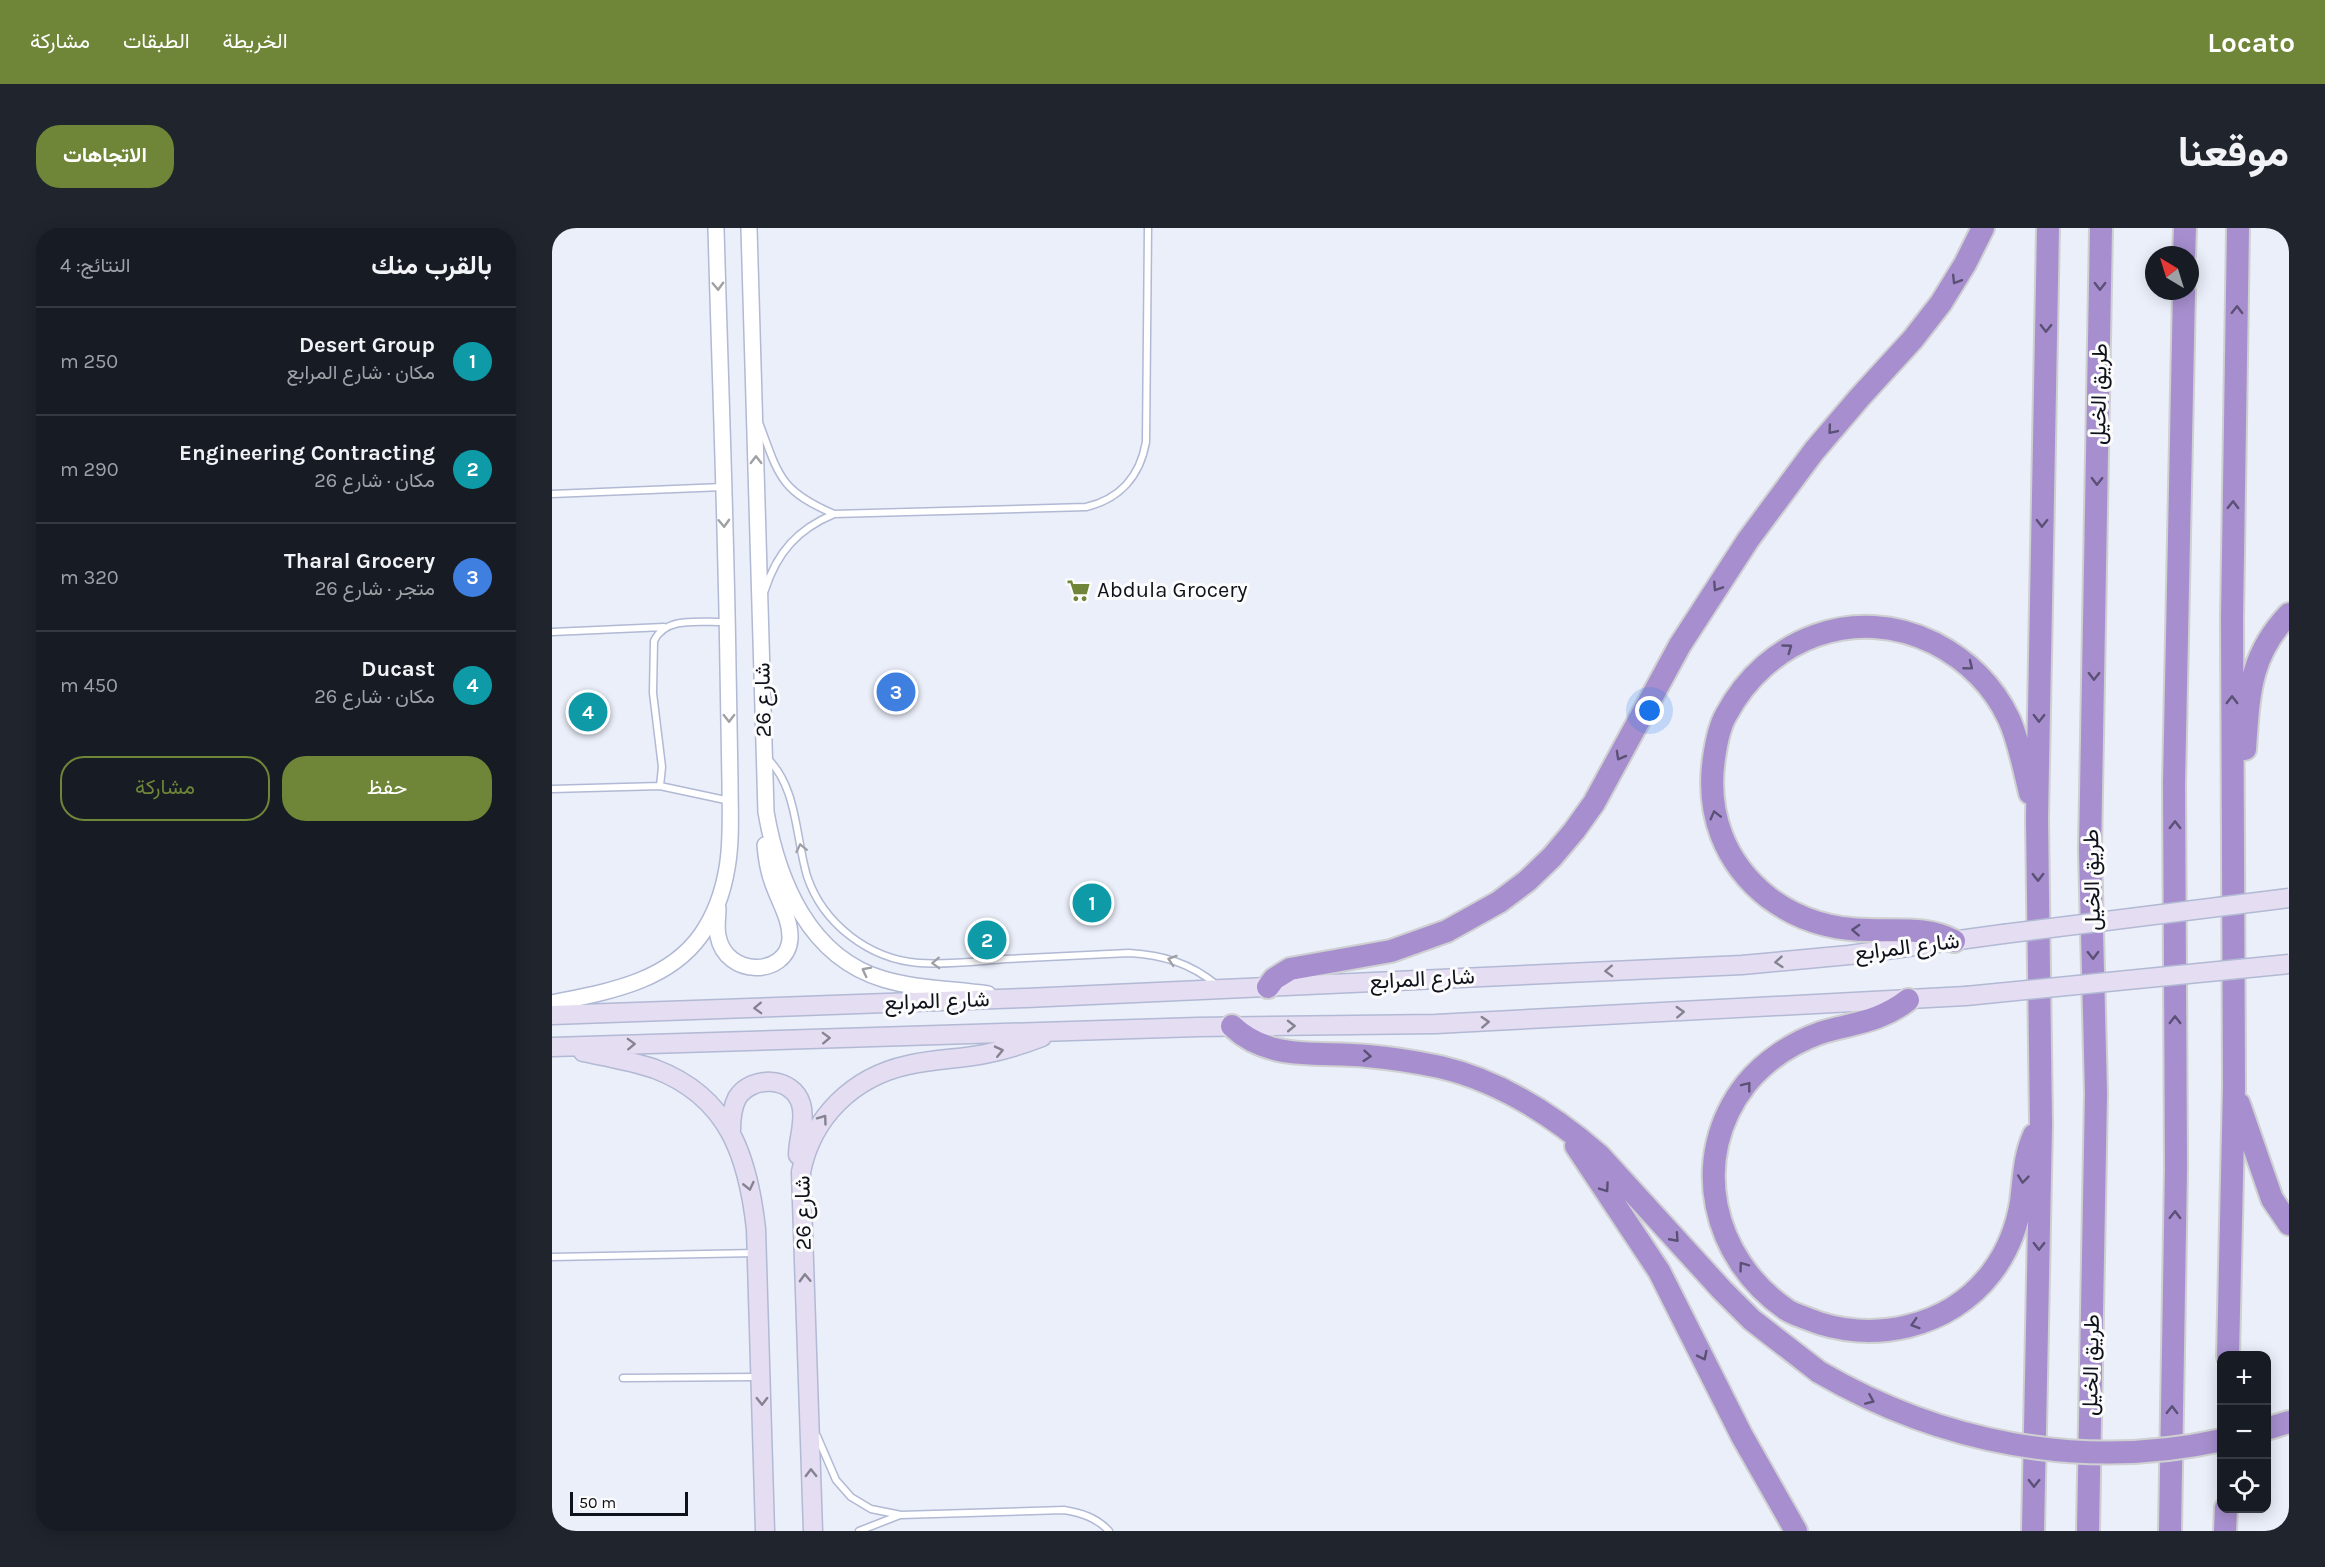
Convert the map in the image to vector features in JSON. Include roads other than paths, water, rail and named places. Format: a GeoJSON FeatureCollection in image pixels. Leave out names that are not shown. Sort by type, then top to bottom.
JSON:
{"type":"FeatureCollection","features":[{"type":"Feature","properties":{"kind":"highway"},"geometry":{"type":"LineString","coordinates":[[1268,987],[1274,979],[1290,969],[1391,951],[1447,931],[1499,902],[1527,881],[1552,857],[1594,803],[1680,645],[1748,540],[1814,451],[1913,339],[1941,303],[1965,264],[1983,228]]}},
{"type":"Feature","properties":{"kind":"highway"},"geometry":{"type":"LineString","coordinates":[[2033,1531],[2042,1124],[2037,818],[2048,228]]}},
{"type":"Feature","properties":{"kind":"highway","name":"طريق الخيل"},"geometry":{"type":"LineString","coordinates":[[2088,1531],[2096,1093],[2091,850],[2102,228]]}},
{"type":"Feature","properties":{"kind":"highway"},"geometry":{"type":"LineString","coordinates":[[2184,246],[2185,228]]}},
{"type":"Feature","properties":{"kind":"highway"},"geometry":{"type":"LineString","coordinates":[[2229,1351],[2234,1087],[2232,619],[2238,228]]}},
{"type":"Feature","properties":{"kind":"highway"},"geometry":{"type":"LineString","coordinates":[[2170,1531],[2176,1168],[2175,784],[2184,300]]}},
{"type":"Feature","properties":{"kind":"highway"},"geometry":{"type":"LineString","coordinates":[[2231,779],[2237,773],[2244,756],[2250,689],[2256,666],[2265,645],[2289,614]]}},
{"type":"Feature","properties":{"kind":"highway"},"geometry":{"type":"LineString","coordinates":[[1954,941],[1926,931],[1849,929],[1815,924],[1769,898],[1750,880],[1734,860],[1722,837],[1713,813],[1711,780],[1716,745],[1725,716],[1744,686],[1768,663],[1797,642],[1827,631],[1859,626],[1892,628],[1923,637],[1948,650],[1975,670],[1994,693],[2009,720],[2037,818]]}},
{"type":"Feature","properties":{"kind":"highway"},"geometry":{"type":"LineString","coordinates":[[1908,1000],[1881,1017],[1819,1034],[1793,1045],[1768,1062],[1747,1084],[1729,1110],[1718,1140],[1713,1171],[1715,1203],[1724,1233],[1739,1261],[1761,1289],[1789,1311],[1824,1326],[1857,1331],[1894,1329],[1912,1326],[1939,1316],[1978,1288],[2003,1255],[2017,1220],[2026,1156],[2042,1124]]}},
{"type":"Feature","properties":{"kind":"highway"},"geometry":{"type":"LineString","coordinates":[[1232,1026],[1252,1043],[1279,1051],[1368,1056],[1421,1064],[1463,1074],[1504,1090],[1559,1123],[1599,1155],[1752,1320],[1819,1372],[1857,1394],[1911,1417],[1959,1432],[2017,1446],[2080,1452],[2144,1451],[2217,1441]]}},
{"type":"Feature","properties":{"kind":"highway"},"geometry":{"type":"LineString","coordinates":[[2234,1087],[2272,1199],[2289,1224]]}},
{"type":"Feature","properties":{"kind":"highway"},"geometry":{"type":"LineString","coordinates":[[1559,1123],[1659,1270],[1742,1436],[1796,1531]]}},
{"type":"Feature","properties":{"kind":"highway"},"geometry":{"type":"LineString","coordinates":[[2271,1427],[2289,1422]]}},
{"type":"Feature","properties":{"kind":"highway"},"geometry":{"type":"LineString","coordinates":[[2225,1531],[2226,1513]]}},
{"type":"Feature","properties":{"kind":"main road","name":"شارع المرابع"},"geometry":{"type":"LineString","coordinates":[[552,1015],[1026,998],[1742,965],[1849,955],[2289,898]]}},
{"type":"Feature","properties":{"kind":"main road","name":"شارع المرابع"},"geometry":{"type":"LineString","coordinates":[[554,1047],[1232,1026],[1436,1024],[1966,996],[2289,964]]}},
{"type":"Feature","properties":{"kind":"main road","name":"شارع 26"},"geometry":{"type":"LineString","coordinates":[[813,1531],[801,1172],[808,1145],[822,1120],[848,1094],[887,1071],[909,1065],[969,1057],[1015,1047],[1055,1032]]}},
{"type":"Feature","properties":{"kind":"main road"},"geometry":{"type":"LineString","coordinates":[[554,1047],[636,1064],[668,1074],[696,1092],[731,1130],[748,1179],[754,1212],[762,1377],[765,1531]]}},
{"type":"Feature","properties":{"kind":"main road"},"geometry":{"type":"LineString","coordinates":[[731,1130],[736,1100],[750,1085],[770,1081],[789,1088],[802,1104],[798,1152],[801,1172]]}},
{"type":"Feature","properties":{"kind":"street","name":"شارع 26"},"geometry":{"type":"LineString","coordinates":[[552,1004],[614,990],[643,979],[686,953],[707,925],[718,904],[728,866],[730,801],[727,622],[716,228]]}},
{"type":"Feature","properties":{"kind":"street","name":"شارع 26"},"geometry":{"type":"LineString","coordinates":[[749,228],[766,812],[774,850],[793,900],[815,933],[845,959],[862,970],[892,982],[1026,998]]}},
{"type":"Feature","properties":{"kind":"street"},"geometry":{"type":"LineString","coordinates":[[718,904],[718,936],[729,957],[746,967],[762,967],[778,960],[790,939],[789,927],[769,870],[765,842],[766,812]]}},
{"type":"Feature","properties":{"kind":"lane"},"geometry":{"type":"LineString","coordinates":[[761,610],[770,573],[789,543],[818,520],[834,514],[1086,507],[1108,499],[1123,489],[1140,465],[1146,442],[1148,228]]}},
{"type":"Feature","properties":{"kind":"lane"},"geometry":{"type":"LineString","coordinates":[[755,410],[782,478],[799,497],[834,514]]}},
{"type":"Feature","properties":{"kind":"lane"},"geometry":{"type":"LineString","coordinates":[[552,494],[723,487]]}},
{"type":"Feature","properties":{"kind":"lane"},"geometry":{"type":"LineString","coordinates":[[552,632],[727,622]]}},
{"type":"Feature","properties":{"kind":"lane"},"geometry":{"type":"LineString","coordinates":[[660,786],[662,767],[653,693],[654,641],[664,627]]}},
{"type":"Feature","properties":{"kind":"lane"},"geometry":{"type":"LineString","coordinates":[[765,756],[778,770],[787,788],[803,860],[815,895],[837,925],[866,947],[883,955],[920,963],[1129,953],[1150,954],[1170,958],[1189,966],[1222,989]]}},
{"type":"Feature","properties":{"kind":"lane"},"geometry":{"type":"LineString","coordinates":[[552,789],[660,786],[730,801]]}},
{"type":"Feature","properties":{"kind":"lane"},"geometry":{"type":"LineString","coordinates":[[552,1257],[757,1253]]}},
{"type":"Feature","properties":{"kind":"lane"},"geometry":{"type":"LineString","coordinates":[[623,1378],[762,1377]]}},
{"type":"Feature","properties":{"kind":"lane"},"geometry":{"type":"LineString","coordinates":[[810,1419],[830,1470],[843,1489],[871,1509],[901,1515],[1064,1510],[1079,1512],[1092,1518],[1109,1531]]}},
{"type":"Feature","properties":{"kind":"lane"},"geometry":{"type":"LineString","coordinates":[[859,1531],[901,1515]]}},
{"type":"Feature","properties":{"kind":"place","name":"Abdula Grocery"},"geometry":{"type":"Point","coordinates":[1079,590]}},
{"type":"Feature","properties":{"kind":"place","name":"Tharal Grocery"},"geometry":{"type":"Point","coordinates":[896,692]}},
{"type":"Feature","properties":{"kind":"place","name":"Ducast"},"geometry":{"type":"Point","coordinates":[588,712]}},
{"type":"Feature","properties":{"kind":"place","name":"Desert Group"},"geometry":{"type":"Point","coordinates":[1092,903]}},
{"type":"Feature","properties":{"kind":"place","name":"Engineering Contracting"},"geometry":{"type":"Point","coordinates":[987,940]}}]}
